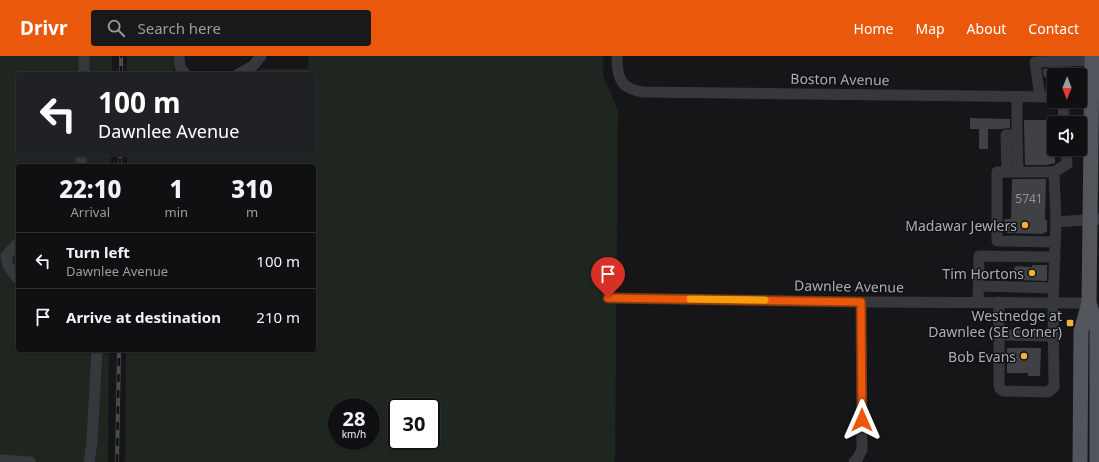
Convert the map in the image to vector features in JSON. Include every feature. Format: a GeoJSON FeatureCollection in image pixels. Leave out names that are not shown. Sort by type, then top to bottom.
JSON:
{"type":"FeatureCollection","features":[{"type":"Feature","properties":{"kind":"main road"},"geometry":{"type":"LineString","coordinates":[[1080,462],[1081,331],[1089,303],[1094,219],[1091,96],[1094,59]]}},
{"type":"Feature","properties":{"kind":"main road"},"geometry":{"type":"LineString","coordinates":[[1089,303],[1097,328],[1097,462]]}},
{"type":"Feature","properties":{"kind":"street"},"geometry":{"type":"LineString","coordinates":[[84,56],[84,72]]}},
{"type":"Feature","properties":{"kind":"street"},"geometry":{"type":"LineString","coordinates":[[179,56],[180,67],[183,72]]}},
{"type":"Feature","properties":{"kind":"street"},"geometry":{"type":"LineString","coordinates":[[242,72],[253,66],[261,56]]}},
{"type":"Feature","properties":{"kind":"street","name":"Boston Avenue"},"geometry":{"type":"LineString","coordinates":[[617,56],[619,78],[626,86],[637,91],[644,92],[1047,97]]}},
{"type":"Feature","properties":{"kind":"street"},"geometry":{"type":"LineString","coordinates":[[1040,97],[1035,62],[1094,59]]}},
{"type":"Feature","properties":{"kind":"street"},"geometry":{"type":"LineString","coordinates":[[1012,172],[1017,135],[1017,97]]}},
{"type":"Feature","properties":{"kind":"street"},"geometry":{"type":"LineString","coordinates":[[1055,242],[997,241],[997,172],[1054,172],[1067,164],[1066,156]]}},
{"type":"Feature","properties":{"kind":"street"},"geometry":{"type":"LineString","coordinates":[[999,302],[1000,389],[1004,391],[1048,392],[1054,387],[1053,288],[1056,222],[1054,172]]}},
{"type":"Feature","properties":{"kind":"street"},"geometry":{"type":"LineString","coordinates":[[1056,222],[1094,219]]}},
{"type":"Feature","properties":{"kind":"street"},"geometry":{"type":"LineString","coordinates":[[16,245],[6,256],[8,266],[16,278]]}},
{"type":"Feature","properties":{"kind":"street"},"geometry":{"type":"LineString","coordinates":[[978,302],[979,256],[1055,257]]}},
{"type":"Feature","properties":{"kind":"street"},"geometry":{"type":"LineString","coordinates":[[979,286],[1053,288]]}},
{"type":"Feature","properties":{"kind":"street","name":"Dawnlee Avenue"},"geometry":{"type":"LineString","coordinates":[[608,298],[861,302],[1089,303]]}},
{"type":"Feature","properties":{"kind":"street"},"geometry":{"type":"LineString","coordinates":[[854,462],[857,460],[862,450],[861,302]]}},
{"type":"Feature","properties":{"kind":"street"},"geometry":{"type":"LineString","coordinates":[[999,335],[1053,336]]}},
{"type":"Feature","properties":{"kind":"street"},"geometry":{"type":"LineString","coordinates":[[89,462],[92,442],[97,352]]}},
{"type":"Feature","properties":{"kind":"street"},"geometry":{"type":"LineString","coordinates":[[0,460],[30,462]]}},
{"type":"Feature","properties":{"kind":"shaded area"},"geometry":{"type":"Polygon","coordinates":[[[0,56],[112,56],[112,72],[16,72],[16,156],[111,156],[111,164],[16,164],[16,352],[109,352],[108,462],[0,462],[0,56]]]}},
{"type":"Feature","properties":{"kind":"shaded area"},"geometry":{"type":"Polygon","coordinates":[[[127,56],[173,56],[174,72],[127,72],[127,56]]]}},
{"type":"Feature","properties":{"kind":"shaded area"},"geometry":{"type":"Polygon","coordinates":[[[309,56],[603,56],[603,76],[618,110],[615,462],[125,462],[126,352],[316,352],[316,164],[127,164],[127,156],[316,156],[316,72],[256,72],[262,69],[308,69],[309,56]]]}},
{"type":"Feature","properties":{"kind":"building"},"geometry":{"type":"Polygon","coordinates":[[[1043,69],[1047,69],[1047,77],[1044,77],[1043,69]]]}},
{"type":"Feature","properties":{"kind":"building"},"geometry":{"type":"Polygon","coordinates":[[[970,118],[1010,119],[1010,128],[988,129],[988,149],[979,149],[979,129],[970,129],[970,118]]]}},
{"type":"Feature","properties":{"kind":"building"},"geometry":{"type":"Polygon","coordinates":[[[1024,120],[1047,120],[1047,156],[1055,156],[1055,163],[1046,165],[1025,165],[1024,120]]]}},
{"type":"Feature","properties":{"kind":"building"},"geometry":{"type":"Polygon","coordinates":[[[1012,179],[1046,179],[1045,220],[1047,220],[1047,231],[1043,234],[1006,233],[1004,231],[1004,219],[1011,219],[1012,179]]]}},
{"type":"Feature","properties":{"kind":"building","name":"Tim Hortons"},"geometry":{"type":"Polygon","coordinates":[[[1032,265],[1047,265],[1047,281],[1016,280],[1013,278],[1014,268],[1016,266],[1032,267],[1032,265]]]}},
{"type":"Feature","properties":{"kind":"building","name":"Bob Evans"},"geometry":{"type":"Polygon","coordinates":[[[1007,348],[1041,348],[1040,376],[1028,376],[1028,373],[1007,373],[1007,348]]]}},
{"type":"Feature","properties":{"kind":"railway"},"geometry":{"type":"LineString","coordinates":[[121,56],[121,72]]}},
{"type":"Feature","properties":{"kind":"railway"},"geometry":{"type":"LineString","coordinates":[[120,156],[120,164]]}},
{"type":"Feature","properties":{"kind":"railway"},"geometry":{"type":"LineString","coordinates":[[117,462],[119,352]]}},
{"type":"Feature","properties":{"kind":"slow traffic"},"geometry":{"type":"LineString","coordinates":[[690,299],[765,300]]}},
{"type":"Feature","properties":{"kind":"place","name":"Madawar Jewlers"},"geometry":{"type":"Point","coordinates":[1025,225]}},
{"type":"Feature","properties":{"kind":"place","name":"Tim Hortons"},"geometry":{"type":"Point","coordinates":[1032,273]}},
{"type":"Feature","properties":{"kind":"place","name":"Westnedge at Dawnlee (SE Corner)"},"geometry":{"type":"Point","coordinates":[1070,323]}},
{"type":"Feature","properties":{"kind":"place","name":"Bob Evans"},"geometry":{"type":"Point","coordinates":[1024,356]}},
{"type":"Feature","properties":{"kind":"route"},"geometry":{"type":"LineString","coordinates":[[608,298],[861,302],[862,420]]}}]}
